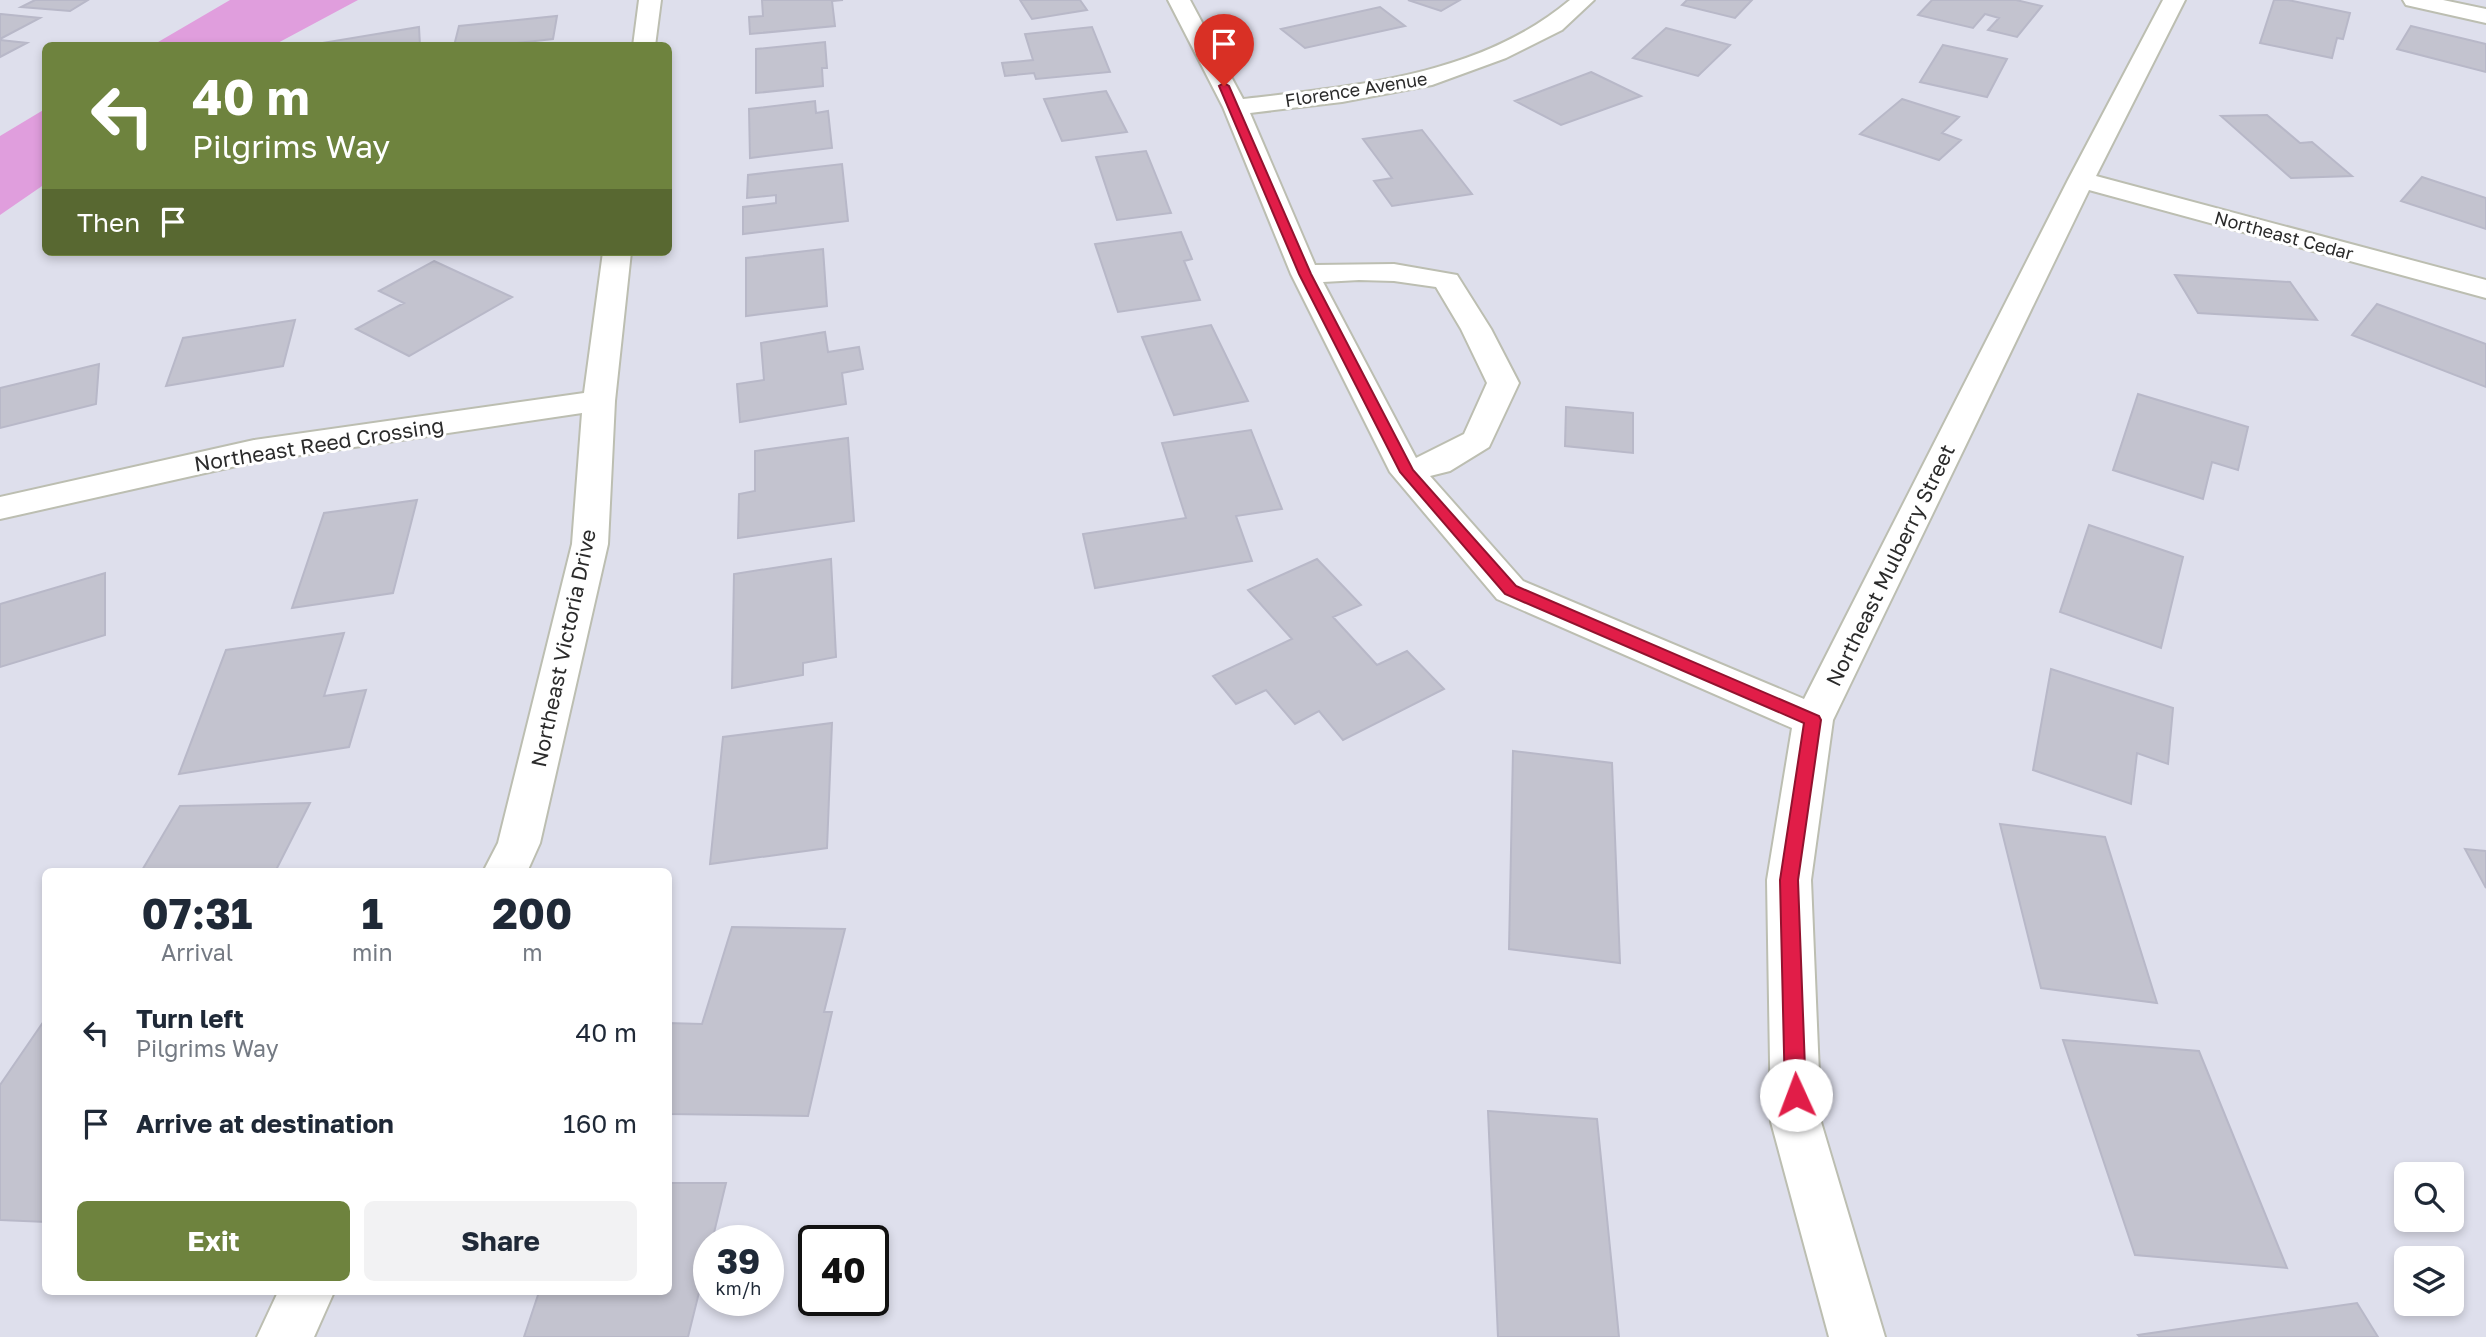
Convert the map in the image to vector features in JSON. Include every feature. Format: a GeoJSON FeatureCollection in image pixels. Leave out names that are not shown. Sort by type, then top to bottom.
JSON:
{"type":"FeatureCollection","features":[{"type":"Feature","properties":{"kind":"street"},"geometry":{"type":"LineString","coordinates":[[645,42],[650,0]]}},
{"type":"Feature","properties":{"kind":"street"},"geometry":{"type":"LineString","coordinates":[[1179,0],[1235,107],[1305,274],[1407,472],[1510,590],[1813,720]]}},
{"type":"Feature","properties":{"kind":"street","name":"Florence Avenue"},"geometry":{"type":"LineString","coordinates":[[1235,107],[1342,95],[1424,80],[1498,53],[1543,31],[1583,0]]}},
{"type":"Feature","properties":{"kind":"street","name":"Northeast Mulberry Street"},"geometry":{"type":"LineString","coordinates":[[1857,1337],[1796,1122],[1789,880],[1813,720],[2081,180],[2174,0]]}},
{"type":"Feature","properties":{"kind":"street"},"geometry":{"type":"LineString","coordinates":[[2414,0],[2486,16]]}},
{"type":"Feature","properties":{"kind":"street","name":"Northeast Cedar"},"geometry":{"type":"LineString","coordinates":[[2081,180],[2486,289]]}},
{"type":"Feature","properties":{"kind":"street","name":"Northeast Victoria Drive"},"geometry":{"type":"LineString","coordinates":[[507,868],[519,843],[590,544],[599,401],[617,256]]}},
{"type":"Feature","properties":{"kind":"street"},"geometry":{"type":"LineString","coordinates":[[1305,274],[1368,270],[1412,272],[1447,281],[1476,329],[1503,383],[1478,440],[1438,463],[1407,472]]}},
{"type":"Feature","properties":{"kind":"street","name":"Northeast Reed Crossing"},"geometry":{"type":"LineString","coordinates":[[0,508],[254,450],[599,401]]}},
{"type":"Feature","properties":{"kind":"street"},"geometry":{"type":"LineString","coordinates":[[285,1337],[306,1295]]}},
{"type":"Feature","properties":{"kind":"shaded area"},"geometry":{"type":"Polygon","coordinates":[[[230,0],[358,0],[280,42],[158,42],[230,0]]]}},
{"type":"Feature","properties":{"kind":"shaded area"},"geometry":{"type":"Polygon","coordinates":[[[42,111],[42,186],[0,215],[0,136],[42,111]]]}},
{"type":"Feature","properties":{"kind":"building"},"geometry":{"type":"Polygon","coordinates":[[[35,0],[88,0],[70,11],[21,7],[35,0]]]}},
{"type":"Feature","properties":{"kind":"building"},"geometry":{"type":"Polygon","coordinates":[[[762,0],[843,0],[832,1],[835,26],[750,34],[749,17],[763,16],[762,0]]]}},
{"type":"Feature","properties":{"kind":"building"},"geometry":{"type":"Polygon","coordinates":[[[1020,0],[1080,0],[1087,10],[1032,19],[1020,0]]]}},
{"type":"Feature","properties":{"kind":"building"},"geometry":{"type":"Polygon","coordinates":[[[1408,0],[1460,0],[1441,11],[1408,0]]]}},
{"type":"Feature","properties":{"kind":"building"},"geometry":{"type":"Polygon","coordinates":[[[1687,0],[1752,0],[1735,18],[1682,5],[1687,0]]]}},
{"type":"Feature","properties":{"kind":"building"},"geometry":{"type":"Polygon","coordinates":[[[1932,0],[2016,0],[2042,6],[2017,37],[1988,30],[1999,18],[1985,14],[1973,28],[1918,15],[1932,0]]]}},
{"type":"Feature","properties":{"kind":"building"},"geometry":{"type":"Polygon","coordinates":[[[2274,0],[2288,0],[2350,13],[2343,39],[2337,38],[2332,58],[2260,43],[2274,0]]]}},
{"type":"Feature","properties":{"kind":"building"},"geometry":{"type":"Polygon","coordinates":[[[1380,7],[1405,26],[1305,48],[1281,29],[1380,7]]]}},
{"type":"Feature","properties":{"kind":"building"},"geometry":{"type":"Polygon","coordinates":[[[1,14],[40,18],[0,39],[1,14]]]}},
{"type":"Feature","properties":{"kind":"building"},"geometry":{"type":"Polygon","coordinates":[[[557,16],[553,39],[526,42],[455,42],[459,26],[557,16]]]}},
{"type":"Feature","properties":{"kind":"building"},"geometry":{"type":"Polygon","coordinates":[[[2411,26],[2486,44],[2486,72],[2397,49],[2411,26]]]}},
{"type":"Feature","properties":{"kind":"building"},"geometry":{"type":"Polygon","coordinates":[[[419,27],[420,42],[328,42],[419,27]]]}},
{"type":"Feature","properties":{"kind":"building"},"geometry":{"type":"Polygon","coordinates":[[[1092,27],[1110,72],[1036,79],[1034,73],[1005,76],[1002,63],[1033,60],[1025,34],[1092,27]]]}},
{"type":"Feature","properties":{"kind":"building"},"geometry":{"type":"Polygon","coordinates":[[[1666,28],[1730,45],[1698,76],[1633,58],[1666,28]]]}},
{"type":"Feature","properties":{"kind":"building"},"geometry":{"type":"Polygon","coordinates":[[[0,40],[27,43],[0,57],[0,40]]]}},
{"type":"Feature","properties":{"kind":"building"},"geometry":{"type":"Polygon","coordinates":[[[825,42],[827,68],[822,68],[823,86],[756,93],[756,49],[825,42]]]}},
{"type":"Feature","properties":{"kind":"building"},"geometry":{"type":"Polygon","coordinates":[[[1943,45],[2007,59],[1987,97],[1920,82],[1943,45]]]}},
{"type":"Feature","properties":{"kind":"building"},"geometry":{"type":"Polygon","coordinates":[[[1591,72],[1641,96],[1561,125],[1515,101],[1591,72]]]}},
{"type":"Feature","properties":{"kind":"building"},"geometry":{"type":"Polygon","coordinates":[[[1106,91],[1127,132],[1062,141],[1044,99],[1106,91]]]}},
{"type":"Feature","properties":{"kind":"building"},"geometry":{"type":"Polygon","coordinates":[[[1902,99],[1959,117],[1942,133],[1961,140],[1939,160],[1860,134],[1902,99]]]}},
{"type":"Feature","properties":{"kind":"building"},"geometry":{"type":"Polygon","coordinates":[[[815,101],[816,113],[828,111],[832,148],[750,158],[749,109],[815,101]]]}},
{"type":"Feature","properties":{"kind":"building"},"geometry":{"type":"Polygon","coordinates":[[[2267,115],[2300,143],[2312,142],[2352,176],[2291,178],[2221,116],[2267,115]]]}},
{"type":"Feature","properties":{"kind":"building"},"geometry":{"type":"Polygon","coordinates":[[[1422,130],[1472,194],[1392,206],[1374,181],[1392,178],[1363,139],[1422,130]]]}},
{"type":"Feature","properties":{"kind":"building"},"geometry":{"type":"Polygon","coordinates":[[[1146,151],[1171,213],[1117,220],[1096,157],[1146,151]]]}},
{"type":"Feature","properties":{"kind":"building"},"geometry":{"type":"Polygon","coordinates":[[[842,164],[848,221],[743,234],[743,207],[776,203],[776,195],[747,198],[748,175],[842,164]]]}},
{"type":"Feature","properties":{"kind":"building"},"geometry":{"type":"Polygon","coordinates":[[[2422,177],[2486,198],[2486,229],[2401,201],[2422,177]]]}},
{"type":"Feature","properties":{"kind":"building"},"geometry":{"type":"Polygon","coordinates":[[[1181,232],[1192,259],[1184,261],[1200,300],[1118,312],[1095,244],[1181,232]]]}},
{"type":"Feature","properties":{"kind":"building"},"geometry":{"type":"Polygon","coordinates":[[[823,249],[827,306],[746,316],[746,258],[823,249]]]}},
{"type":"Feature","properties":{"kind":"building"},"geometry":{"type":"Polygon","coordinates":[[[434,261],[512,297],[409,356],[356,329],[404,303],[379,291],[434,261]]]}},
{"type":"Feature","properties":{"kind":"building"},"geometry":{"type":"Polygon","coordinates":[[[2175,275],[2290,282],[2317,320],[2198,313],[2175,275]]]}},
{"type":"Feature","properties":{"kind":"building"},"geometry":{"type":"Polygon","coordinates":[[[2377,304],[2486,344],[2486,387],[2352,335],[2377,304]]]}},
{"type":"Feature","properties":{"kind":"building"},"geometry":{"type":"Polygon","coordinates":[[[295,320],[283,366],[166,386],[183,338],[295,320]]]}},
{"type":"Feature","properties":{"kind":"building"},"geometry":{"type":"Polygon","coordinates":[[[1211,325],[1248,401],[1174,415],[1142,337],[1211,325]]]}},
{"type":"Feature","properties":{"kind":"building"},"geometry":{"type":"Polygon","coordinates":[[[825,332],[828,352],[859,347],[863,369],[842,373],[846,404],[740,422],[737,384],[764,380],[761,343],[825,332]]]}},
{"type":"Feature","properties":{"kind":"building"},"geometry":{"type":"Polygon","coordinates":[[[99,364],[96,404],[0,428],[0,388],[99,364]]]}},
{"type":"Feature","properties":{"kind":"building"},"geometry":{"type":"Polygon","coordinates":[[[2138,394],[2248,427],[2238,470],[2212,462],[2203,499],[2113,470],[2138,394]]]}},
{"type":"Feature","properties":{"kind":"building"},"geometry":{"type":"Polygon","coordinates":[[[1566,407],[1633,413],[1633,453],[1565,446],[1566,407]]]}},
{"type":"Feature","properties":{"kind":"building"},"geometry":{"type":"Polygon","coordinates":[[[1251,430],[1282,509],[1236,516],[1252,561],[1095,588],[1083,534],[1186,518],[1162,443],[1251,430]]]}},
{"type":"Feature","properties":{"kind":"building"},"geometry":{"type":"Polygon","coordinates":[[[848,438],[854,521],[738,538],[739,494],[755,491],[755,451],[848,438]]]}},
{"type":"Feature","properties":{"kind":"building"},"geometry":{"type":"Polygon","coordinates":[[[417,500],[393,593],[292,608],[324,513],[417,500]]]}},
{"type":"Feature","properties":{"kind":"building"},"geometry":{"type":"Polygon","coordinates":[[[2089,525],[2183,557],[2161,648],[2060,612],[2089,525]]]}},
{"type":"Feature","properties":{"kind":"building"},"geometry":{"type":"Polygon","coordinates":[[[831,559],[836,657],[803,663],[803,675],[732,688],[734,574],[831,559]]]}},
{"type":"Feature","properties":{"kind":"building"},"geometry":{"type":"Polygon","coordinates":[[[1317,559],[1361,605],[1333,617],[1377,665],[1407,651],[1444,689],[1343,740],[1319,711],[1295,724],[1266,690],[1236,704],[1213,676],[1292,639],[1248,590],[1317,559]]]}},
{"type":"Feature","properties":{"kind":"building"},"geometry":{"type":"Polygon","coordinates":[[[105,573],[105,635],[0,667],[0,604],[105,573]]]}},
{"type":"Feature","properties":{"kind":"building"},"geometry":{"type":"Polygon","coordinates":[[[344,633],[324,696],[366,690],[349,747],[179,774],[226,650],[344,633]]]}},
{"type":"Feature","properties":{"kind":"building"},"geometry":{"type":"Polygon","coordinates":[[[2051,669],[2173,708],[2168,764],[2137,753],[2131,804],[2033,770],[2051,669]]]}},
{"type":"Feature","properties":{"kind":"building"},"geometry":{"type":"Polygon","coordinates":[[[832,723],[827,848],[710,864],[723,737],[832,723]]]}},
{"type":"Feature","properties":{"kind":"building"},"geometry":{"type":"Polygon","coordinates":[[[1513,751],[1612,763],[1620,963],[1509,949],[1513,751]]]}},
{"type":"Feature","properties":{"kind":"building"},"geometry":{"type":"Polygon","coordinates":[[[310,803],[277,868],[143,868],[180,806],[310,803]]]}},
{"type":"Feature","properties":{"kind":"building"},"geometry":{"type":"Polygon","coordinates":[[[2000,824],[2105,837],[2157,1003],[2041,988],[2000,824]]]}},
{"type":"Feature","properties":{"kind":"building"},"geometry":{"type":"Polygon","coordinates":[[[2465,849],[2486,851],[2486,888],[2465,849]]]}},
{"type":"Feature","properties":{"kind":"building"},"geometry":{"type":"Polygon","coordinates":[[[732,927],[845,929],[824,1012],[832,1012],[808,1116],[672,1114],[672,1023],[702,1024],[732,927]]]}},
{"type":"Feature","properties":{"kind":"building"},"geometry":{"type":"Polygon","coordinates":[[[42,1024],[42,1222],[0,1220],[0,1085],[42,1024]]]}},
{"type":"Feature","properties":{"kind":"building"},"geometry":{"type":"Polygon","coordinates":[[[2063,1040],[2199,1051],[2287,1268],[2135,1255],[2063,1040]]]}},
{"type":"Feature","properties":{"kind":"building"},"geometry":{"type":"Polygon","coordinates":[[[1488,1111],[1597,1119],[1619,1337],[1498,1337],[1488,1111]]]}},
{"type":"Feature","properties":{"kind":"building"},"geometry":{"type":"Polygon","coordinates":[[[672,1183],[726,1183],[716,1225],[693,1225],[693,1316],[688,1337],[524,1337],[538,1295],[672,1295],[672,1183]]]}},
{"type":"Feature","properties":{"kind":"building"},"geometry":{"type":"Polygon","coordinates":[[[2357,1303],[2378,1337],[2138,1335],[2357,1303]]]}},
{"type":"Feature","properties":{"kind":"route"},"geometry":{"type":"LineString","coordinates":[[1224,86],[1305,274],[1407,472],[1510,590],[1813,720],[1789,880],[1796,1095]]}}]}
